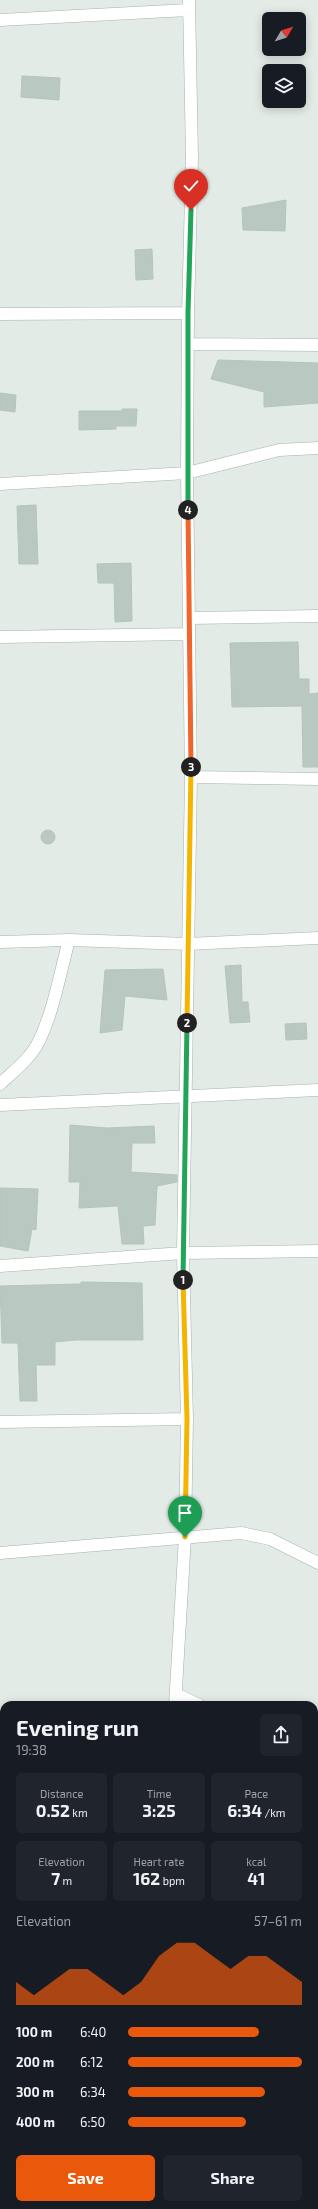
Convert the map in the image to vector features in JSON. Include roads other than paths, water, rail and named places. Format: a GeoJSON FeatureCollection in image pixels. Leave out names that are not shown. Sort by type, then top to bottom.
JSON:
{"type":"FeatureCollection","features":[{"type":"Feature","properties":{"kind":"street"},"geometry":{"type":"LineString","coordinates":[[0,20],[188,5],[192,158],[188,313],[187,473],[191,777],[182,1253],[187,1419],[185,1537],[176,1699]]}},
{"type":"Feature","properties":{"kind":"street"},"geometry":{"type":"LineString","coordinates":[[0,314],[188,313]]}},
{"type":"Feature","properties":{"kind":"street"},"geometry":{"type":"LineString","coordinates":[[189,344],[318,344]]}},
{"type":"Feature","properties":{"kind":"street"},"geometry":{"type":"LineString","coordinates":[[0,484],[187,473],[279,450],[318,448]]}},
{"type":"Feature","properties":{"kind":"street"},"geometry":{"type":"LineString","coordinates":[[190,618],[318,616]]}},
{"type":"Feature","properties":{"kind":"street"},"geometry":{"type":"LineString","coordinates":[[0,638],[189,634]]}},
{"type":"Feature","properties":{"kind":"street"},"geometry":{"type":"LineString","coordinates":[[191,777],[318,779]]}},
{"type":"Feature","properties":{"kind":"street"},"geometry":{"type":"LineString","coordinates":[[0,942],[69,940],[188,944],[318,938]]}},
{"type":"Feature","properties":{"kind":"street"},"geometry":{"type":"LineString","coordinates":[[0,1084],[26,1059],[39,1041],[48,1017],[69,940]]}},
{"type":"Feature","properties":{"kind":"street"},"geometry":{"type":"LineString","coordinates":[[0,1105],[186,1095],[318,1090]]}},
{"type":"Feature","properties":{"kind":"street"},"geometry":{"type":"LineString","coordinates":[[0,1266],[182,1253],[318,1251]]}},
{"type":"Feature","properties":{"kind":"street"},"geometry":{"type":"LineString","coordinates":[[0,1422],[187,1419]]}},
{"type":"Feature","properties":{"kind":"street"},"geometry":{"type":"LineString","coordinates":[[0,1553],[241,1533],[270,1539],[318,1563]]}}]}
